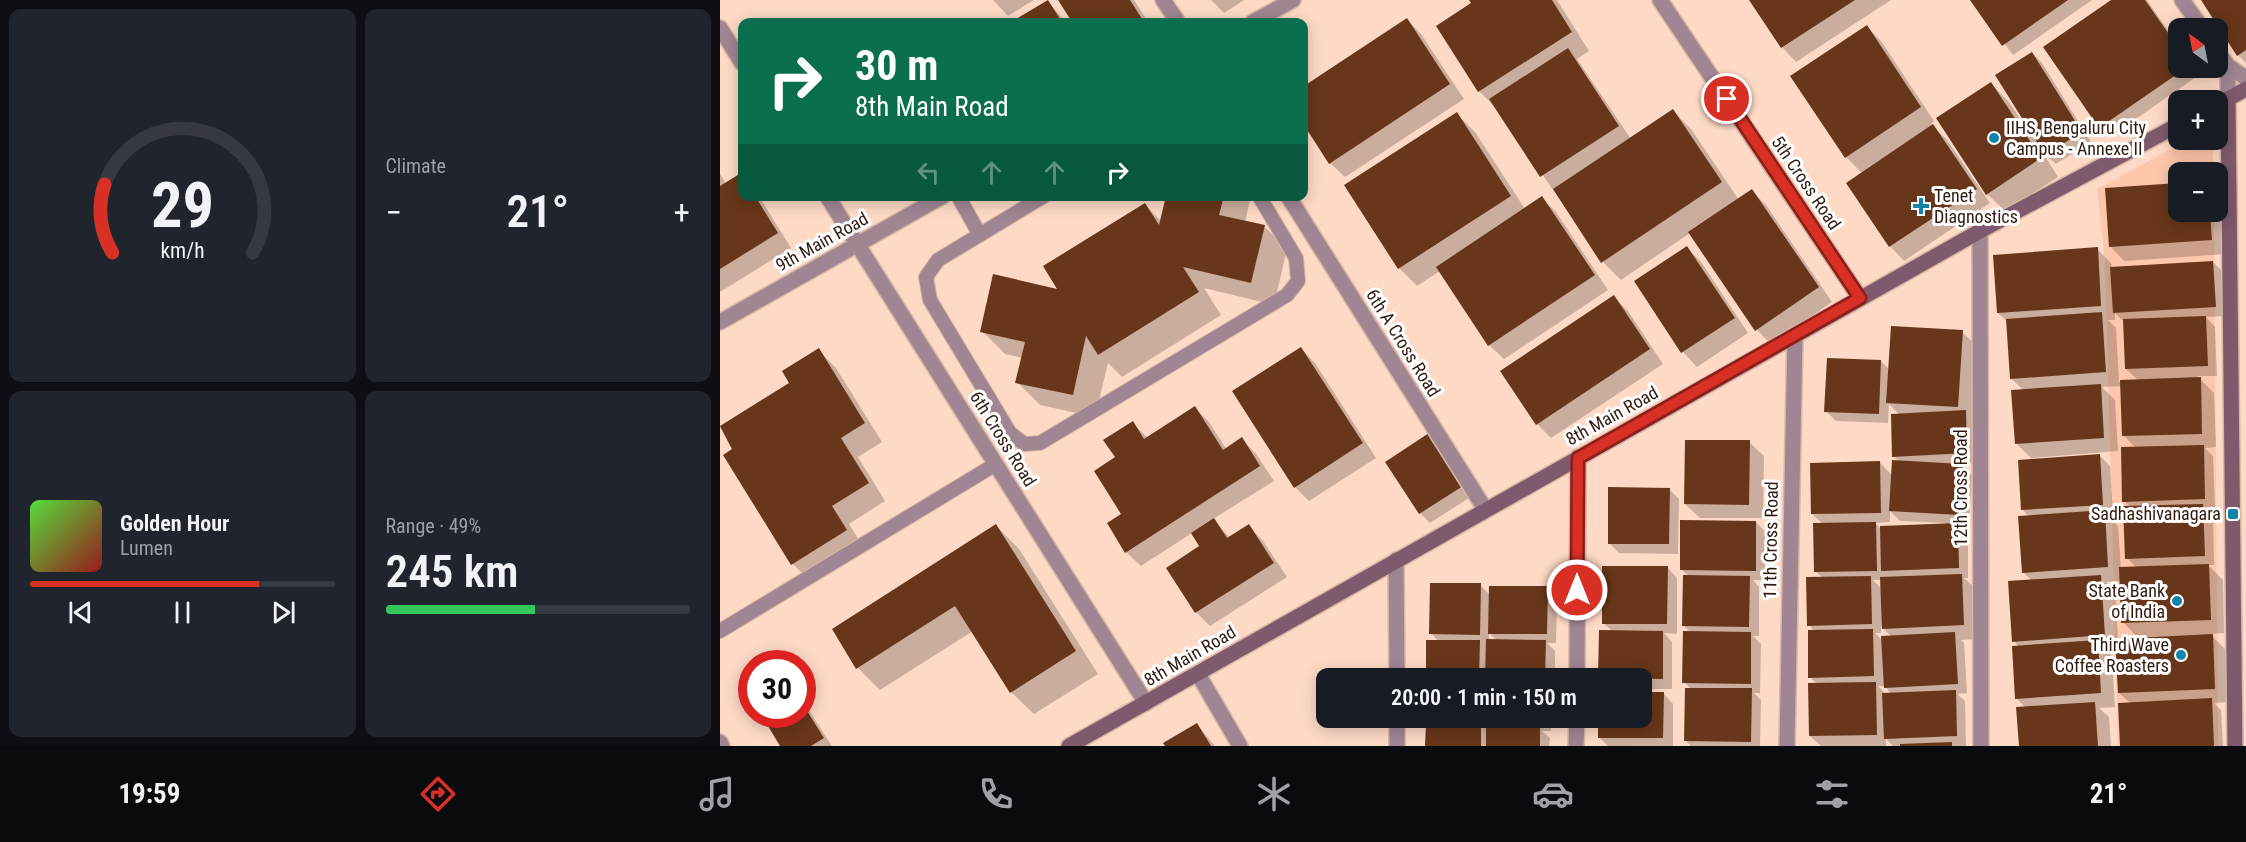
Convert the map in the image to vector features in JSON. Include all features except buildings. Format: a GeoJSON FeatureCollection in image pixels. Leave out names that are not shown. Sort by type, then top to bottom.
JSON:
{"type":"FeatureCollection","features":[{"type":"Feature","properties":{"kind":"street"},"geometry":{"type":"LineString","coordinates":[[1163,0],[1175,18]]}},
{"type":"Feature","properties":{"kind":"street"},"geometry":{"type":"LineString","coordinates":[[1260,18],[1293,0]]}},
{"type":"Feature","properties":{"kind":"street","name":"5th Cross Road"},"geometry":{"type":"LineString","coordinates":[[1660,0],[1860,298]]}},
{"type":"Feature","properties":{"kind":"street"},"geometry":{"type":"LineString","coordinates":[[2182,0],[2195,18]]}},
{"type":"Feature","properties":{"kind":"street"},"geometry":{"type":"LineString","coordinates":[[720,28],[738,57]]}},
{"type":"Feature","properties":{"kind":"street"},"geometry":{"type":"LineString","coordinates":[[2228,66],[2246,78]]}},
{"type":"Feature","properties":{"kind":"street"},"geometry":{"type":"LineString","coordinates":[[2228,99],[2246,89]]}},
{"type":"Feature","properties":{"kind":"street","name":"8th Main Road"},"geometry":{"type":"LineString","coordinates":[[1069,746],[1860,298],[2168,130]]}},
{"type":"Feature","properties":{"kind":"street"},"geometry":{"type":"LineString","coordinates":[[2224,150],[2235,746]]}},
{"type":"Feature","properties":{"kind":"street","name":"6th Cross Road"},"geometry":{"type":"LineString","coordinates":[[829,201],[1146,703]]}},
{"type":"Feature","properties":{"kind":"street","name":"9th Main Road"},"geometry":{"type":"LineString","coordinates":[[720,322],[934,201]]}},
{"type":"Feature","properties":{"kind":"street","name":"6th A Cross Road"},"geometry":{"type":"LineString","coordinates":[[1291,201],[1485,510]]}},
{"type":"Feature","properties":{"kind":"street","name":"12th Cross Road"},"geometry":{"type":"LineString","coordinates":[[1980,231],[1981,746]]}},
{"type":"Feature","properties":{"kind":"street","name":"11th Cross Road"},"geometry":{"type":"LineString","coordinates":[[1787,746],[1795,335]]}},
{"type":"Feature","properties":{"kind":"street"},"geometry":{"type":"LineString","coordinates":[[1577,668],[1578,458]]}},
{"type":"Feature","properties":{"kind":"street"},"geometry":{"type":"LineString","coordinates":[[1396,560],[1397,668]]}},
{"type":"Feature","properties":{"kind":"street"},"geometry":{"type":"LineString","coordinates":[[1198,674],[1240,746]]}},
{"type":"Feature","properties":{"kind":"street"},"geometry":{"type":"LineString","coordinates":[[1397,728],[1397,746]]}},
{"type":"Feature","properties":{"kind":"street"},"geometry":{"type":"LineString","coordinates":[[1576,728],[1576,746]]}},
{"type":"Feature","properties":{"kind":"street"},"geometry":{"type":"LineString","coordinates":[[720,742],[723,746]]}},
{"type":"Feature","properties":{"kind":"lane"},"geometry":{"type":"LineString","coordinates":[[961,201],[980,235]]}},
{"type":"Feature","properties":{"kind":"lane"},"geometry":{"type":"LineString","coordinates":[[1036,201],[938,260],[926,277],[930,300],[1010,433],[1024,444],[1040,443],[1287,295],[1298,281],[1296,258],[1262,201]]}},
{"type":"Feature","properties":{"kind":"lane"},"geometry":{"type":"LineString","coordinates":[[720,631],[996,464]]}},
{"type":"Feature","properties":{"kind":"shaded area"},"geometry":{"type":"Polygon","coordinates":[[[2169,150],[2213,150],[2213,162],[2168,162],[2168,222],[2214,222],[2218,746],[2118,746],[2105,260],[2097,189],[2169,150]]]}},
{"type":"Feature","properties":{"kind":"place","name":"IIHS, Bengaluru City Campus - Annexe II"},"geometry":{"type":"Point","coordinates":[1994,138]}},
{"type":"Feature","properties":{"kind":"place","name":"Tenet Diagnostics"},"geometry":{"type":"Point","coordinates":[1921,206]}},
{"type":"Feature","properties":{"kind":"place","name":"Sadhashivanagara"},"geometry":{"type":"Point","coordinates":[2233,514]}},
{"type":"Feature","properties":{"kind":"place","name":"State Bank of India"},"geometry":{"type":"Point","coordinates":[2177,601]}},
{"type":"Feature","properties":{"kind":"place","name":"Third Wave Coffee Roasters"},"geometry":{"type":"Point","coordinates":[2181,655]}},
{"type":"Feature","properties":{"kind":"route"},"geometry":{"type":"LineString","coordinates":[[1577,590],[1578,458],[1860,298],[1727,99]]}}]}
